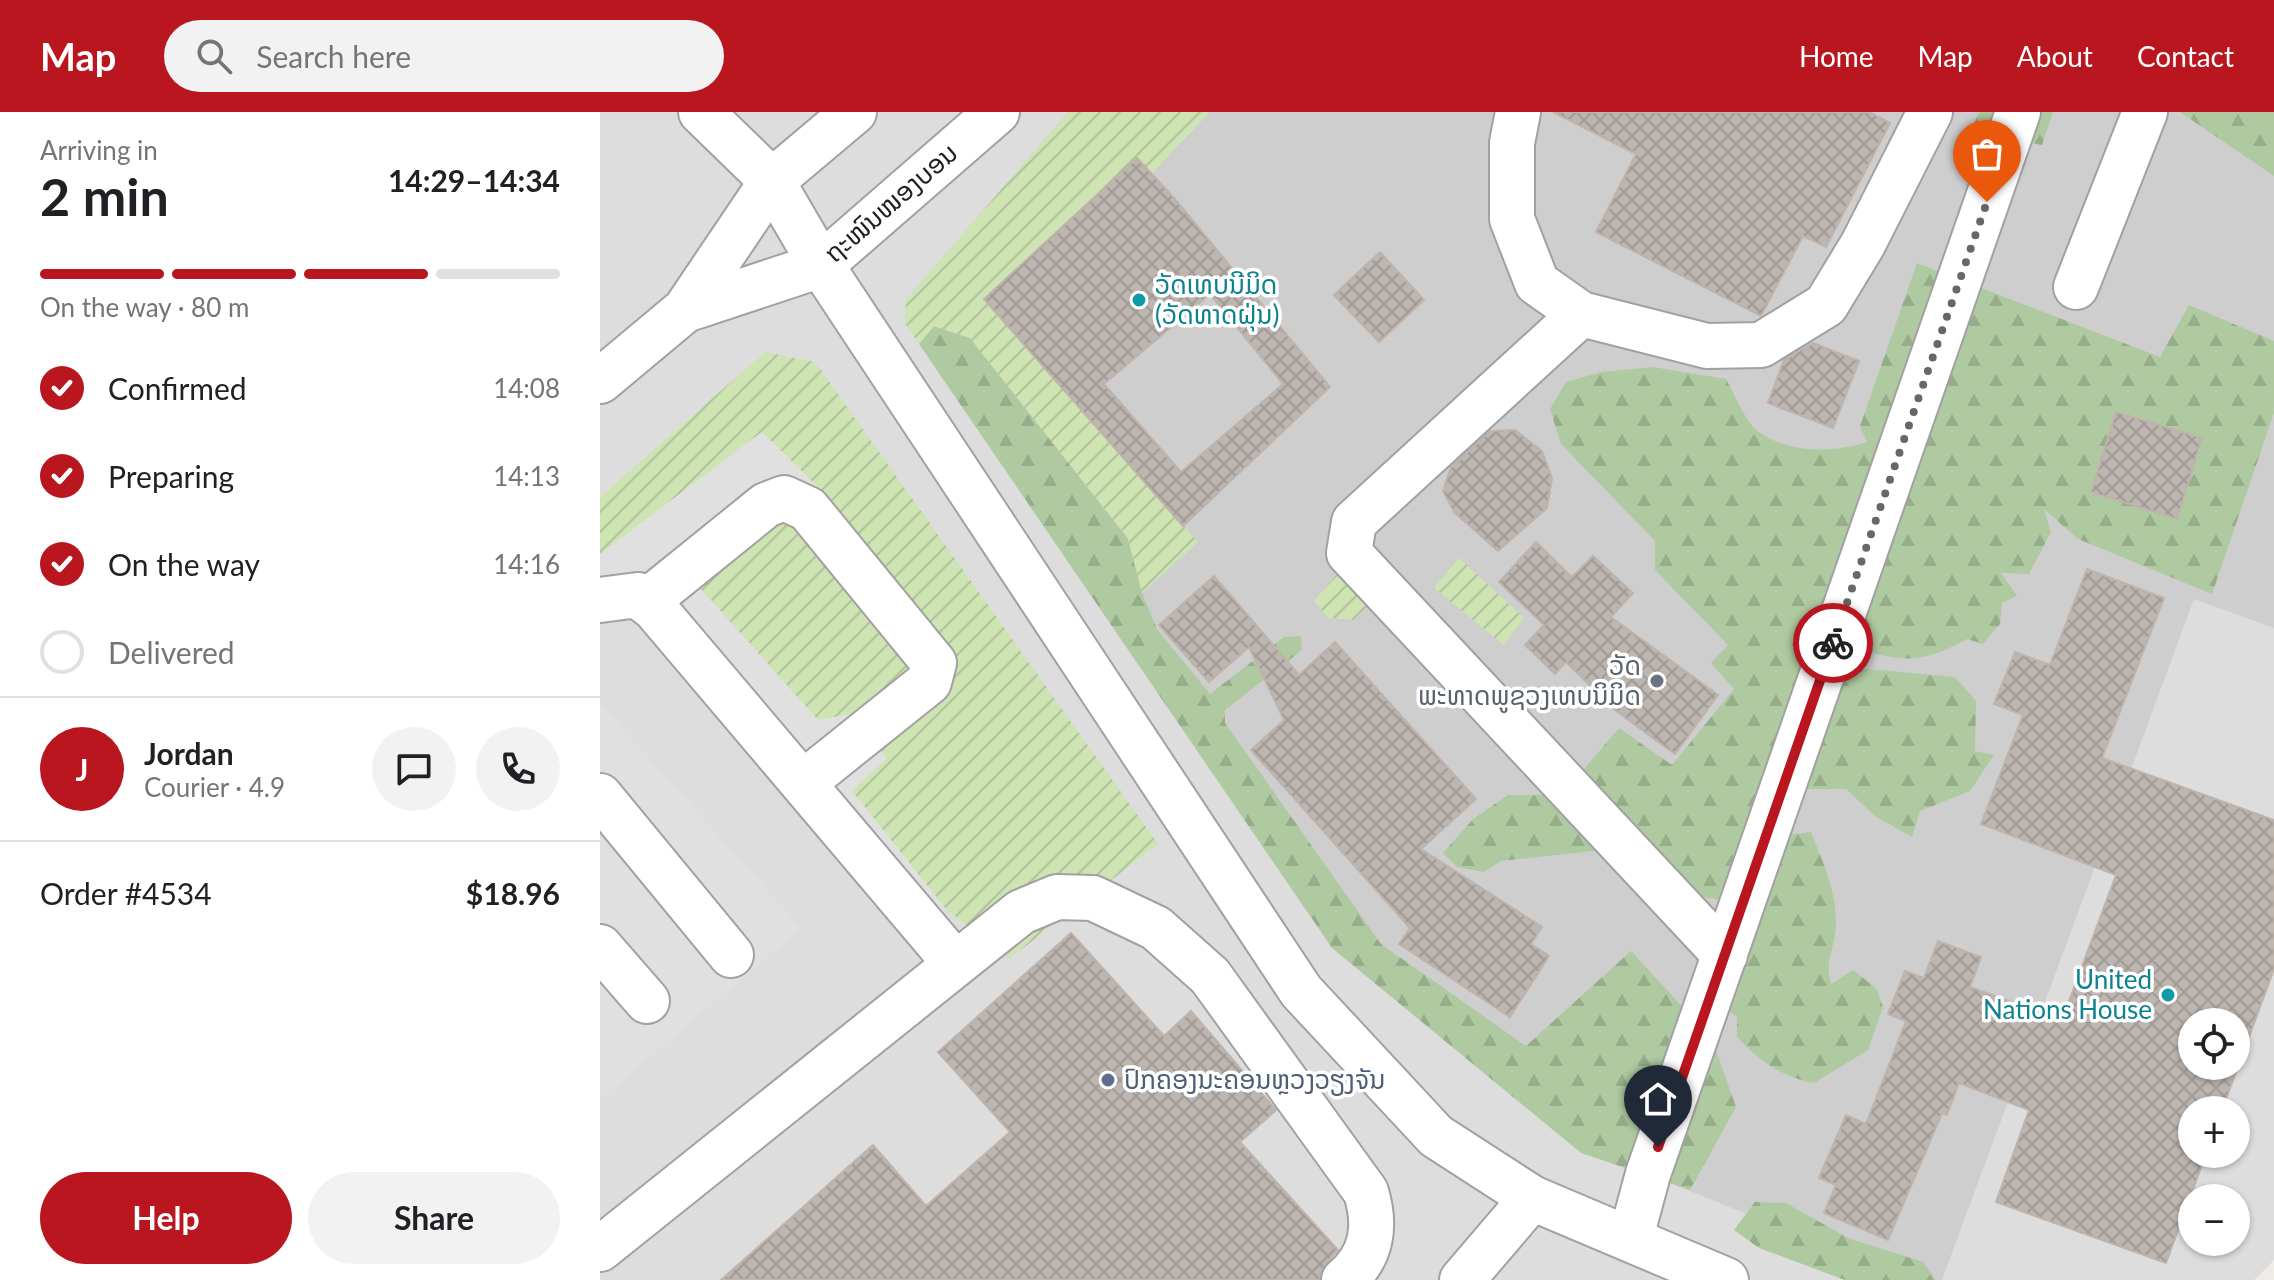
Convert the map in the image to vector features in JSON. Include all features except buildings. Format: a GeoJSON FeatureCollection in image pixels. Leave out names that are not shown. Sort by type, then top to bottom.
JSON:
{"type":"FeatureCollection","features":[{"type":"Feature","properties":{"kind":"street"},"geometry":{"type":"LineString","coordinates":[[701,112],[772,181],[821,265],[1301,991],[1436,1136],[1532,1198],[1631,1237],[1726,1280]]}},
{"type":"Feature","properties":{"kind":"street","name":"ຖະໜົນໜອງບອນ"},"geometry":{"type":"LineString","coordinates":[[600,381],[685,310],[772,181],[854,112]]}},
{"type":"Feature","properties":{"kind":"street","name":"ຖະໜົນໜອງບອນ"},"geometry":{"type":"LineString","coordinates":[[685,310],[821,265],[997,112]]}},
{"type":"Feature","properties":{"kind":"street"},"geometry":{"type":"LineString","coordinates":[[1518,112],[1512,143],[1512,219],[1537,283],[1581,314],[1707,346],[1761,345],[1826,305],[1863,244],[1930,112]]}},
{"type":"Feature","properties":{"kind":"street"},"geometry":{"type":"LineString","coordinates":[[1631,1237],[1648,1174],[2018,112]]}},
{"type":"Feature","properties":{"kind":"street"},"geometry":{"type":"LineString","coordinates":[[2076,287],[2145,112]]}},
{"type":"Feature","properties":{"kind":"street"},"geometry":{"type":"LineString","coordinates":[[1581,314],[1354,522],[1349,553],[1725,955]]}},
{"type":"Feature","properties":{"kind":"street"},"geometry":{"type":"LineString","coordinates":[[646,602],[766,505],[784,498],[808,509],[934,663],[929,682],[803,783]]}},
{"type":"Feature","properties":{"kind":"street"},"geometry":{"type":"LineString","coordinates":[[600,600],[638,595],[646,602],[955,963]]}},
{"type":"Feature","properties":{"kind":"street"},"geometry":{"type":"LineString","coordinates":[[600,796],[731,955]]}},
{"type":"Feature","properties":{"kind":"street"},"geometry":{"type":"LineString","coordinates":[[600,1249],[1021,912],[1057,897],[1093,898],[1126,911],[1165,936],[1210,976],[1366,1192],[1374,1218],[1371,1238],[1364,1256],[1344,1280]]}},
{"type":"Feature","properties":{"kind":"street"},"geometry":{"type":"LineString","coordinates":[[600,947],[647,1001]]}},
{"type":"Feature","properties":{"kind":"street"},"geometry":{"type":"LineString","coordinates":[[1462,1280],[1532,1198]]}},
{"type":"Feature","properties":{"kind":"shaded area"},"geometry":{"type":"Polygon","coordinates":[[[600,112],[2274,112],[2274,1260],[2254,1280],[600,1280],[600,112]]]}},
{"type":"Feature","properties":{"kind":"shaded area","name":"ວັດ ພະທາດພູຊວງເທບນິມິດ"},"geometry":{"type":"Polygon","coordinates":[[[1068,112],[2274,112],[2274,628],[2194,599],[1942,1280],[1909,1280],[1648,1174],[1332,948],[905,323],[906,300],[1068,112]]]}},
{"type":"Feature","properties":{"kind":"shaded area"},"geometry":{"type":"Polygon","coordinates":[[[762,432],[820,489],[804,529],[783,522],[700,588],[818,720],[851,714],[887,758],[852,791],[945,908],[909,939],[636,609],[600,587],[600,554],[762,432]]]}},
{"type":"Feature","properties":{"kind":"shaded area"},"geometry":{"type":"Polygon","coordinates":[[[600,704],[801,928],[600,1099],[600,704]]]}},
{"type":"Feature","properties":{"kind":"green space"},"geometry":{"type":"Polygon","coordinates":[[[1068,112],[1210,112],[1151,174],[984,299],[1198,542],[1142,593],[1128,538],[970,338],[934,326],[919,344],[905,323],[906,300],[1068,112]]]}},
{"type":"Feature","properties":{"kind":"green space"},"geometry":{"type":"Polygon","coordinates":[[[1979,112],[2053,112],[2042,145],[1970,132],[1979,112]]]}},
{"type":"Feature","properties":{"kind":"green space"},"geometry":{"type":"Polygon","coordinates":[[[2180,112],[2274,112],[2274,176],[2180,112]]]}},
{"type":"Feature","properties":{"kind":"green space"},"geometry":{"type":"Polygon","coordinates":[[[1917,263],[2160,357],[2189,305],[2274,341],[2274,413],[2212,594],[2078,539],[2044,509],[2051,532],[2029,574],[2001,573],[2017,596],[2002,603],[2000,624],[1983,644],[1967,639],[1938,653],[1914,658],[1890,657],[1859,649],[1858,668],[1955,677],[1976,701],[1975,751],[1994,755],[1970,791],[1920,811],[1912,837],[1875,816],[1846,789],[1809,789],[1766,781],[1720,900],[1693,895],[1646,845],[1501,861],[1484,872],[1457,867],[1443,853],[1473,819],[1508,795],[1549,795],[1580,774],[1619,728],[1672,765],[1734,689],[1711,663],[1728,645],[1655,570],[1655,541],[1561,444],[1550,409],[1566,382],[1602,372],[1653,367],[1726,379],[1749,422],[1771,439],[1812,449],[1840,448],[1867,442],[1860,426],[1917,263]]]}},
{"type":"Feature","properties":{"kind":"green space"},"geometry":{"type":"Polygon","coordinates":[[[934,326],[970,338],[1128,539],[1142,593],[1157,629],[1210,694],[1284,637],[1301,636],[1302,650],[1225,710],[1225,723],[1381,944],[1526,1046],[1631,951],[1712,1039],[1736,1107],[1690,1190],[1581,1153],[1332,948],[919,344],[934,326]]]}},
{"type":"Feature","properties":{"kind":"green space"},"geometry":{"type":"Polygon","coordinates":[[[765,352],[815,362],[1158,844],[1009,959],[945,908],[852,791],[886,758],[851,714],[818,720],[699,587],[783,522],[762,432],[600,554],[600,497],[765,352]]]}},
{"type":"Feature","properties":{"kind":"green space"},"geometry":{"type":"Polygon","coordinates":[[[1459,558],[1524,618],[1504,645],[1434,588],[1459,558]]]}},
{"type":"Feature","properties":{"kind":"green space"},"geometry":{"type":"Polygon","coordinates":[[[1347,563],[1378,596],[1353,620],[1328,618],[1314,601],[1347,563]]]}},
{"type":"Feature","properties":{"kind":"green space"},"geometry":{"type":"Polygon","coordinates":[[[1811,832],[1834,899],[1835,931],[1829,967],[1831,984],[1853,970],[1877,989],[1883,1007],[1868,1050],[1814,1083],[1781,1072],[1754,1053],[1737,1037],[1737,1017],[1728,1010],[1786,835],[1811,832]]]}},
{"type":"Feature","properties":{"kind":"green space"},"geometry":{"type":"Polygon","coordinates":[[[1755,1202],[1786,1203],[1848,1238],[1923,1262],[1936,1280],[1845,1280],[1759,1248],[1734,1230],[1755,1202]]]}},
{"type":"Feature","properties":{"kind":"way so far"},"geometry":{"type":"LineString","coordinates":[[1833,643],[1987,202]]}},
{"type":"Feature","properties":{"kind":"place","name":"ວັດເທບນີມິດ (ວັດທາດຝຸ່ນ)"},"geometry":{"type":"Point","coordinates":[1139,300]}},
{"type":"Feature","properties":{"kind":"place","name":"ວັດ ພະທາດພູຊວງເທບນິມິດ"},"geometry":{"type":"Point","coordinates":[1657,681]}},
{"type":"Feature","properties":{"kind":"place","name":"United Nations House"},"geometry":{"type":"Point","coordinates":[2168,995]}},
{"type":"Feature","properties":{"kind":"place","name":"ປົກຄອງນະຄອນຫຼວງວຽງຈັນ"},"geometry":{"type":"Point","coordinates":[1108,1080]}},
{"type":"Feature","properties":{"kind":"route"},"geometry":{"type":"LineString","coordinates":[[1658,1147],[1833,643]]}}]}
